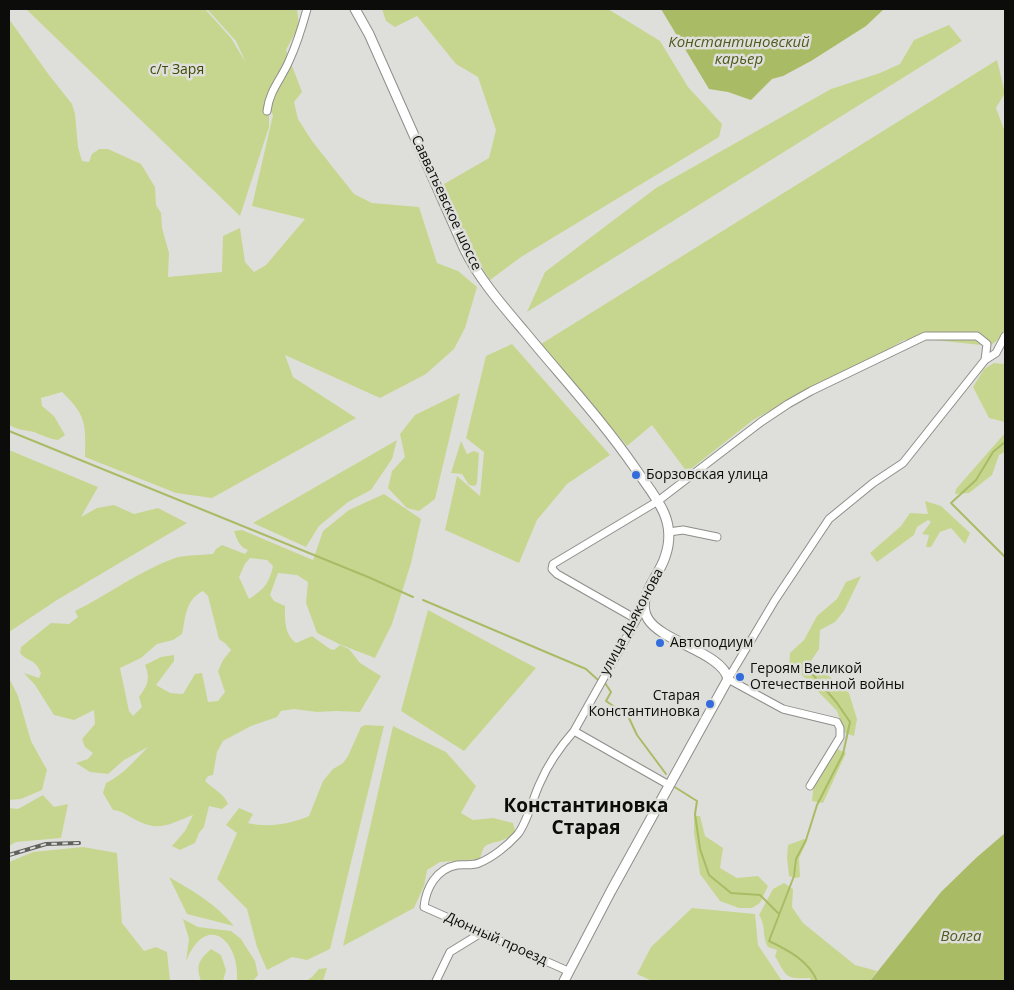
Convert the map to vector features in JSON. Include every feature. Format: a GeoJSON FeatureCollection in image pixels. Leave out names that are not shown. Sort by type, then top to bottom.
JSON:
{"type":"FeatureCollection","features":[{"type":"Feature","properties":{"kind":"main road","name":"Савватьевское шоссе"},"geometry":{"type":"LineString","coordinates":[[355,9],[370,34],[470,259],[497,298],[623,450],[658,501]]}},
{"type":"Feature","properties":{"kind":"main road","name":"улица Дьяконова"},"geometry":{"type":"LineString","coordinates":[[644,606],[646,596],[666,557],[669,532],[665,516],[658,501]]}},
{"type":"Feature","properties":{"kind":"main road"},"geometry":{"type":"LineString","coordinates":[[564,981],[728,679],[725,671],[718,664],[653,625],[647,618],[644,606]]}},
{"type":"Feature","properties":{"kind":"street"},"geometry":{"type":"LineString","coordinates":[[267,111],[272,90],[283,75],[296,46],[307,9]]}},
{"type":"Feature","properties":{"kind":"street"},"geometry":{"type":"LineString","coordinates":[[636,618],[557,574],[552,567],[555,562],[658,501],[761,422],[788,404],[925,336],[976,336],[987,344],[985,360]]}},
{"type":"Feature","properties":{"kind":"street"},"geometry":{"type":"LineString","coordinates":[[810,786],[840,737],[840,728],[837,722],[832,719],[783,709],[728,679],[775,600],[830,519],[873,483],[903,463],[985,360],[996,353],[1005,336]]}},
{"type":"Feature","properties":{"kind":"street"},"geometry":{"type":"LineString","coordinates":[[669,532],[682,530],[717,537]]}},
{"type":"Feature","properties":{"kind":"street","name":"улица Дьяконова"},"geometry":{"type":"LineString","coordinates":[[424,907],[428,891],[434,878],[439,873],[458,865],[481,862],[517,835],[540,782],[560,746],[574,732],[644,606]]}},
{"type":"Feature","properties":{"kind":"street"},"geometry":{"type":"LineString","coordinates":[[574,732],[669,785]]}},
{"type":"Feature","properties":{"kind":"street","name":"Дюнный проезд"},"geometry":{"type":"LineString","coordinates":[[424,907],[568,971]]}},
{"type":"Feature","properties":{"kind":"street"},"geometry":{"type":"LineString","coordinates":[[436,981],[450,952],[481,933]]}},
{"type":"Feature","properties":{"kind":"green space","name":"с/т Заря"},"geometry":{"type":"Polygon","coordinates":[[[26,9],[205,9],[231,38],[246,63],[236,41],[207,9],[297,9],[299,26],[286,50],[302,92],[294,102],[298,119],[312,141],[354,194],[372,203],[419,207],[437,263],[458,271],[477,287],[465,328],[454,349],[426,374],[380,398],[285,355],[293,377],[356,418],[212,498],[176,493],[85,457],[83,421],[76,407],[62,392],[41,398],[42,406],[54,416],[65,435],[58,440],[9,425],[9,19],[72,104],[75,114],[78,147],[82,161],[89,162],[92,154],[99,149],[108,149],[141,164],[155,187],[156,205],[161,213],[162,228],[169,253],[168,277],[222,272],[223,236],[240,228],[245,262],[254,272],[266,265],[305,219],[252,206],[273,115],[269,107],[269,127],[240,216],[26,9]]]}},
{"type":"Feature","properties":{"kind":"green space"},"geometry":{"type":"Polygon","coordinates":[[[382,9],[608,9],[660,41],[688,87],[722,124],[719,137],[521,257],[490,280],[473,253],[444,184],[489,158],[496,130],[478,77],[456,64],[417,16],[395,27],[386,21],[382,9]]]}},
{"type":"Feature","properties":{"kind":"green space"},"geometry":{"type":"Polygon","coordinates":[[[949,25],[962,41],[527,312],[545,272],[656,188],[831,89],[880,73],[900,64],[914,40],[949,25]]]}},
{"type":"Feature","properties":{"kind":"green space"},"geometry":{"type":"Polygon","coordinates":[[[997,60],[1005,93],[996,108],[1005,132],[1005,342],[1003,336],[990,346],[925,339],[904,340],[860,366],[835,384],[808,390],[753,420],[687,472],[652,425],[627,446],[541,344],[997,60]]]}},
{"type":"Feature","properties":{"kind":"green space"},"geometry":{"type":"Polygon","coordinates":[[[512,344],[610,455],[567,484],[537,520],[519,563],[445,530],[457,476],[480,496],[484,452],[466,438],[486,356],[512,344]]]}},
{"type":"Feature","properties":{"kind":"green space"},"geometry":{"type":"Polygon","coordinates":[[[994,363],[1005,364],[1005,422],[989,418],[973,387],[984,369],[994,363]]]}},
{"type":"Feature","properties":{"kind":"green space"},"geometry":{"type":"Polygon","coordinates":[[[460,393],[435,499],[419,511],[407,508],[388,488],[392,471],[405,457],[400,434],[415,415],[460,393]]]}},
{"type":"Feature","properties":{"kind":"green space"},"geometry":{"type":"Polygon","coordinates":[[[1005,433],[1005,452],[999,455],[992,475],[969,493],[955,494],[956,489],[1005,433]]]}},
{"type":"Feature","properties":{"kind":"green space"},"geometry":{"type":"Polygon","coordinates":[[[397,440],[392,459],[371,490],[348,502],[319,526],[306,547],[253,523],[397,440]]]}},
{"type":"Feature","properties":{"kind":"green space"},"geometry":{"type":"Polygon","coordinates":[[[461,441],[467,454],[474,451],[479,453],[477,483],[475,486],[469,485],[462,474],[451,473],[461,441]]]}},
{"type":"Feature","properties":{"kind":"green space"},"geometry":{"type":"Polygon","coordinates":[[[9,450],[98,487],[81,517],[97,508],[114,505],[134,514],[158,508],[187,523],[57,600],[9,632],[9,450]]]}},
{"type":"Feature","properties":{"kind":"green space"},"geometry":{"type":"Polygon","coordinates":[[[384,494],[421,519],[411,563],[392,624],[375,658],[317,633],[306,603],[308,582],[297,575],[278,573],[270,595],[274,601],[285,606],[287,631],[296,643],[312,636],[330,649],[334,650],[340,645],[349,649],[360,663],[381,676],[360,712],[317,712],[294,709],[281,711],[277,717],[251,726],[223,741],[217,752],[213,775],[208,776],[205,781],[221,794],[228,804],[222,809],[209,806],[204,827],[195,843],[180,850],[172,846],[185,831],[193,815],[164,826],[150,826],[122,812],[113,810],[103,793],[106,783],[123,772],[148,747],[124,760],[108,774],[90,772],[76,763],[88,759],[93,753],[85,747],[82,739],[95,724],[94,710],[74,720],[54,715],[35,685],[24,673],[39,678],[41,673],[33,662],[20,653],[21,647],[51,623],[69,624],[78,617],[75,611],[162,563],[179,557],[213,554],[222,545],[245,554],[248,550],[240,545],[234,531],[242,530],[313,560],[323,531],[349,510],[384,494]],[[250,558],[239,577],[249,599],[265,586],[273,566],[267,560],[250,558]],[[203,591],[190,604],[182,634],[173,640],[157,644],[141,658],[120,668],[129,711],[133,716],[142,707],[139,697],[146,686],[148,678],[145,665],[161,657],[174,655],[174,661],[156,685],[170,693],[183,694],[195,674],[202,673],[208,702],[218,701],[225,692],[218,671],[223,660],[231,650],[219,639],[208,596],[203,591]]]}},
{"type":"Feature","properties":{"kind":"green space"},"geometry":{"type":"Polygon","coordinates":[[[925,501],[941,506],[970,533],[965,544],[951,528],[940,532],[931,547],[926,547],[929,535],[922,534],[931,522],[928,520],[917,527],[914,535],[877,562],[870,553],[901,526],[910,513],[928,514],[925,501]]]}},
{"type":"Feature","properties":{"kind":"green space"},"geometry":{"type":"Polygon","coordinates":[[[861,576],[844,611],[835,622],[820,630],[819,649],[811,661],[849,693],[857,719],[854,736],[845,733],[837,711],[800,673],[789,671],[790,653],[804,640],[817,616],[837,599],[846,582],[861,576]]]}},
{"type":"Feature","properties":{"kind":"green space"},"geometry":{"type":"Polygon","coordinates":[[[428,610],[536,668],[464,751],[401,711],[428,610]]]}},
{"type":"Feature","properties":{"kind":"green space"},"geometry":{"type":"Polygon","coordinates":[[[9,678],[18,696],[31,741],[47,770],[42,790],[21,799],[9,800],[9,678]]]}},
{"type":"Feature","properties":{"kind":"green space"},"geometry":{"type":"Polygon","coordinates":[[[365,725],[384,726],[330,949],[307,960],[292,957],[267,970],[257,947],[247,909],[217,879],[237,833],[226,825],[239,808],[253,814],[248,823],[263,825],[295,821],[309,816],[323,781],[333,769],[343,763],[361,727],[365,725]]]}},
{"type":"Feature","properties":{"kind":"green space"},"geometry":{"type":"Polygon","coordinates":[[[393,726],[446,752],[476,786],[461,813],[473,820],[493,818],[513,823],[516,834],[484,847],[480,859],[440,862],[427,870],[424,886],[414,908],[343,946],[393,726]]]}},
{"type":"Feature","properties":{"kind":"green space"},"geometry":{"type":"Polygon","coordinates":[[[837,749],[846,753],[823,803],[812,801],[814,781],[837,749]]]}},
{"type":"Feature","properties":{"kind":"green space"},"geometry":{"type":"Polygon","coordinates":[[[43,795],[54,807],[68,804],[61,838],[16,842],[9,846],[9,808],[18,809],[43,795]]]}},
{"type":"Feature","properties":{"kind":"green space"},"geometry":{"type":"Polygon","coordinates":[[[694,816],[700,816],[705,836],[723,848],[720,868],[737,878],[758,876],[768,886],[760,903],[752,908],[739,908],[720,901],[700,874],[694,832],[694,816]]]}},
{"type":"Feature","properties":{"kind":"green space"},"geometry":{"type":"Polygon","coordinates":[[[804,839],[807,841],[799,858],[800,877],[789,876],[788,845],[804,839]]]}},
{"type":"Feature","properties":{"kind":"green space"},"geometry":{"type":"Polygon","coordinates":[[[83,847],[117,853],[122,923],[144,951],[156,947],[167,952],[170,981],[9,981],[9,862],[33,852],[83,847]]]}},
{"type":"Feature","properties":{"kind":"green space"},"geometry":{"type":"Polygon","coordinates":[[[169,877],[212,905],[234,926],[187,914],[169,877]]]}},
{"type":"Feature","properties":{"kind":"green space"},"geometry":{"type":"Polygon","coordinates":[[[784,883],[793,889],[792,907],[803,923],[855,965],[877,971],[870,981],[811,981],[810,978],[796,978],[785,973],[775,956],[777,950],[768,947],[759,915],[773,889],[784,883]]]}},
{"type":"Feature","properties":{"kind":"green space"},"geometry":{"type":"Polygon","coordinates":[[[692,908],[755,914],[758,945],[782,981],[652,981],[637,974],[651,947],[692,908]]]}},
{"type":"Feature","properties":{"kind":"green space"},"geometry":{"type":"Polygon","coordinates":[[[183,919],[198,927],[231,931],[241,939],[255,961],[258,975],[253,981],[237,981],[237,967],[228,944],[220,937],[212,935],[203,937],[194,946],[186,961],[189,939],[183,919]]]}},
{"type":"Feature","properties":{"kind":"green space"},"geometry":{"type":"Polygon","coordinates":[[[211,949],[221,955],[226,970],[223,981],[201,981],[199,964],[211,949]]]}},
{"type":"Feature","properties":{"kind":"green space"},"geometry":{"type":"Polygon","coordinates":[[[327,968],[323,981],[306,981],[319,969],[327,968]]]}},
{"type":"Feature","properties":{"kind":"water","name":"Константиновский карьер"},"geometry":{"type":"Polygon","coordinates":[[[661,9],[884,9],[866,26],[811,61],[783,76],[772,79],[751,100],[728,92],[709,89],[661,9]]]}},
{"type":"Feature","properties":{"kind":"water","name":"Волга"},"geometry":{"type":"Polygon","coordinates":[[[1005,833],[1005,981],[870,981],[941,892],[1005,833]]]}},
{"type":"Feature","properties":{"kind":"waterway"},"geometry":{"type":"LineString","coordinates":[[9,431],[413,597]]}},
{"type":"Feature","properties":{"kind":"waterway"},"geometry":{"type":"LineString","coordinates":[[1005,442],[993,452],[976,480],[951,503],[1005,557]]}},
{"type":"Feature","properties":{"kind":"waterway"},"geometry":{"type":"LineString","coordinates":[[423,600],[586,669],[598,680]]}},
{"type":"Feature","properties":{"kind":"waterway"},"geometry":{"type":"LineString","coordinates":[[809,670],[837,703],[850,722],[843,754],[817,805],[806,840],[796,859],[794,876],[769,941],[790,952],[803,962],[817,981]]}},
{"type":"Feature","properties":{"kind":"waterway"},"geometry":{"type":"LineString","coordinates":[[605,683],[611,692],[606,701],[628,716],[637,735],[666,774]]}},
{"type":"Feature","properties":{"kind":"waterway"},"geometry":{"type":"LineString","coordinates":[[673,786],[697,801],[695,814],[700,849],[709,875],[731,893],[760,895],[779,914]]}},
{"type":"Feature","properties":{"kind":"railway"},"geometry":{"type":"LineString","coordinates":[[9,855],[46,844],[79,843]]}},
{"type":"Feature","properties":{"kind":"place","name":"Борзовская улица"},"geometry":{"type":"Point","coordinates":[636,475]}},
{"type":"Feature","properties":{"kind":"place","name":"Автоподиум"},"geometry":{"type":"Point","coordinates":[660,643]}},
{"type":"Feature","properties":{"kind":"place","name":"Героям Великой Отечественной войны"},"geometry":{"type":"Point","coordinates":[740,677]}},
{"type":"Feature","properties":{"kind":"place","name":"Старая Константиновка"},"geometry":{"type":"Point","coordinates":[710,704]}},
{"type":"Feature","properties":{"kind":"district","name":"Константиновка Старая"},"geometry":{"type":"Point","coordinates":[586,818]}}]}
